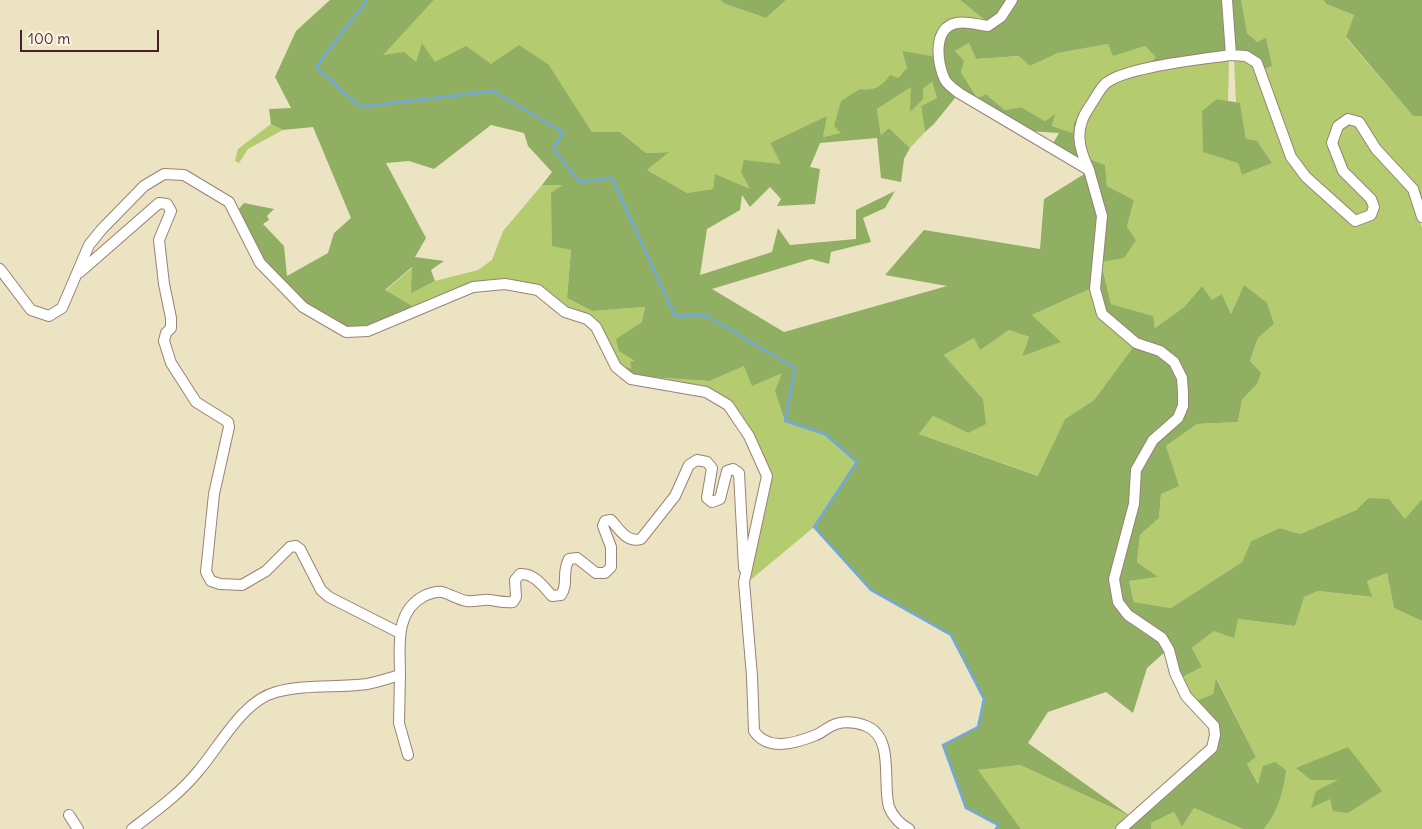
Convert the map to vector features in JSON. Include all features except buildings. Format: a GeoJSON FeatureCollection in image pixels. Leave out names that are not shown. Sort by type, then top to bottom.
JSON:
{"type":"FeatureCollection","features":[{"type":"Feature","properties":{"kind":"street"},"geometry":{"type":"LineString","coordinates":[[1012,0],[1001,17],[988,26],[957,23],[948,27],[940,36],[938,58],[940,69],[946,82],[959,93],[1089,170]]}},
{"type":"Feature","properties":{"kind":"street"},"geometry":{"type":"LineString","coordinates":[[1227,0],[1231,55]]}},
{"type":"Feature","properties":{"kind":"street"},"geometry":{"type":"LineString","coordinates":[[1121,829],[1212,748],[1215,735],[1214,726],[1186,696],[1175,673],[1169,650],[1162,638],[1128,615],[1118,602],[1114,579],[1134,504],[1136,470],[1153,440],[1178,418],[1183,406],[1183,393],[1182,378],[1174,362],[1160,351],[1136,343],[1102,314],[1095,288],[1102,216],[1089,170],[1081,152],[1079,134],[1086,112],[1106,83],[1132,71],[1231,55],[1246,56],[1257,63],[1291,157],[1306,177],[1355,221],[1371,215],[1374,207],[1371,199],[1343,171],[1332,144],[1338,126],[1348,119],[1359,122],[1376,149],[1414,190],[1422,217]]}},
{"type":"Feature","properties":{"kind":"street"},"geometry":{"type":"LineString","coordinates":[[0,269],[31,310],[49,316],[62,308],[89,245],[144,186],[164,174],[184,175],[228,202],[260,263],[303,307],[346,332],[368,331],[473,288],[505,284],[538,290],[565,312],[588,319],[596,326],[616,367],[631,379],[706,392],[728,405],[750,436],[767,476],[744,582]]}},
{"type":"Feature","properties":{"kind":"street"},"geometry":{"type":"LineString","coordinates":[[78,274],[159,203],[167,204],[171,211],[159,240],[164,284],[171,318],[171,328],[166,333],[164,341],[171,363],[196,402],[228,422],[229,427],[214,494],[206,572],[211,580],[220,584],[242,585],[266,571],[290,547],[296,546],[300,549],[321,590],[329,597],[400,633]]}},
{"type":"Feature","properties":{"kind":"street"},"geometry":{"type":"LineString","coordinates":[[408,755],[399,723],[400,633],[406,613],[414,603],[425,596],[440,591],[466,601],[490,600],[506,603],[513,602],[516,597],[514,580],[520,574],[527,574],[535,578],[552,596],[561,594],[565,589],[564,567],[569,559],[577,558],[596,573],[605,573],[611,568],[611,547],[603,526],[605,521],[611,520],[627,538],[634,541],[641,539],[674,496],[689,465],[697,460],[707,462],[712,468],[707,498],[712,502],[720,498],[727,471],[733,469],[739,472],[744,582],[752,676],[752,724],[758,738],[767,744],[787,744],[816,735],[836,724],[856,722],[869,727],[879,736],[885,750],[889,805],[893,815],[900,824],[909,829]]}},
{"type":"Feature","properties":{"kind":"street"},"geometry":{"type":"LineString","coordinates":[[132,829],[175,796],[200,769],[227,732],[258,700],[276,692],[317,686],[366,684],[400,676]]}},
{"type":"Feature","properties":{"kind":"street"},"geometry":{"type":"LineString","coordinates":[[69,815],[78,829]]}},
{"type":"Feature","properties":{"kind":"green space"},"geometry":{"type":"Polygon","coordinates":[[[330,0],[434,0],[383,55],[404,52],[416,62],[422,43],[435,62],[466,46],[491,64],[519,45],[549,65],[592,132],[620,132],[646,153],[669,152],[647,170],[687,193],[713,189],[715,174],[750,189],[741,172],[744,160],[781,164],[770,143],[827,116],[823,137],[841,133],[834,126],[841,101],[860,89],[877,87],[890,75],[898,78],[907,68],[902,51],[938,57],[941,69],[959,93],[934,124],[925,132],[921,106],[937,98],[932,82],[923,89],[923,99],[910,112],[911,87],[877,109],[881,135],[889,128],[910,148],[904,159],[901,182],[881,178],[877,138],[820,143],[810,167],[820,169],[815,204],[777,206],[781,199],[770,187],[750,207],[742,195],[740,210],[707,229],[700,275],[772,252],[778,228],[790,245],[856,239],[856,210],[895,191],[885,208],[863,218],[871,242],[831,252],[829,264],[811,259],[712,289],[784,332],[947,286],[885,275],[924,230],[1040,249],[1044,199],[1086,173],[1099,216],[1092,288],[1032,315],[1061,342],[1022,356],[1029,337],[1009,330],[980,350],[974,338],[944,355],[983,399],[986,424],[968,433],[933,416],[919,434],[1038,476],[1065,419],[1094,400],[1134,346],[1158,354],[1171,364],[1179,379],[1180,405],[1175,416],[1150,438],[1130,503],[1115,603],[1159,641],[1166,651],[1147,668],[1133,713],[1106,692],[1048,712],[1028,743],[1130,816],[1020,765],[978,770],[1021,829],[996,829],[998,825],[966,808],[943,745],[978,727],[983,699],[951,635],[871,590],[814,527],[857,462],[825,434],[785,421],[775,391],[782,373],[752,386],[744,366],[710,381],[632,376],[619,365],[632,369],[630,362],[635,361],[619,351],[616,339],[642,322],[645,307],[592,311],[567,298],[571,250],[552,246],[551,193],[563,185],[542,185],[552,172],[528,146],[524,133],[491,125],[434,169],[409,161],[386,163],[426,238],[415,257],[444,261],[431,270],[435,281],[411,293],[412,267],[385,290],[414,307],[367,328],[347,329],[305,304],[263,261],[237,211],[244,203],[274,209],[267,216],[269,220],[263,224],[284,246],[287,276],[328,253],[334,233],[351,218],[313,127],[283,130],[271,124],[269,109],[291,108],[275,77],[296,31],[330,0]]]}},
{"type":"Feature","properties":{"kind":"green space"},"geometry":{"type":"Polygon","coordinates":[[[434,0],[720,0],[725,4],[766,18],[786,0],[960,0],[987,22],[938,57],[902,52],[907,68],[898,78],[867,91],[842,133],[823,137],[826,117],[770,143],[782,165],[751,190],[715,175],[713,189],[687,193],[646,170],[668,152],[646,153],[620,132],[592,132],[549,65],[435,63],[422,44],[416,62],[382,55],[434,0]]]}},
{"type":"Feature","properties":{"kind":"green space"},"geometry":{"type":"Polygon","coordinates":[[[720,0],[786,0],[766,18],[725,4],[720,0]]]}},
{"type":"Feature","properties":{"kind":"green space"},"geometry":{"type":"Polygon","coordinates":[[[960,0],[1008,0],[999,15],[987,22],[960,0]]]}},
{"type":"Feature","properties":{"kind":"green space"},"geometry":{"type":"Polygon","coordinates":[[[1016,0],[1223,0],[1227,52],[1148,65],[1156,57],[1145,46],[1113,56],[1108,44],[1058,53],[1030,66],[1019,56],[976,59],[969,43],[955,51],[964,61],[961,72],[977,98],[986,94],[1005,110],[1021,107],[1045,121],[1055,114],[1052,126],[1073,133],[1074,122],[1080,118],[1081,162],[1052,145],[1059,133],[1028,131],[961,90],[949,80],[942,58],[943,38],[950,30],[958,26],[989,29],[1016,0]]]}},
{"type":"Feature","properties":{"kind":"green space"},"geometry":{"type":"Polygon","coordinates":[[[1230,0],[1241,0],[1247,33],[1257,42],[1266,38],[1272,66],[1263,69],[1234,52],[1230,0]]]}},
{"type":"Feature","properties":{"kind":"green space"},"geometry":{"type":"Polygon","coordinates":[[[1240,0],[1324,0],[1326,4],[1354,15],[1346,38],[1413,116],[1422,116],[1422,205],[1348,116],[1328,143],[1368,201],[1370,207],[1368,212],[1355,217],[1308,174],[1294,156],[1263,69],[1266,39],[1257,42],[1247,33],[1240,0]]]}},
{"type":"Feature","properties":{"kind":"green space"},"geometry":{"type":"Polygon","coordinates":[[[1324,0],[1422,0],[1422,116],[1413,116],[1346,37],[1354,15],[1326,4],[1324,0]]]}},
{"type":"Feature","properties":{"kind":"green space"},"geometry":{"type":"Polygon","coordinates":[[[969,43],[976,59],[1020,56],[1030,66],[1058,53],[1108,44],[1113,55],[1145,46],[1157,57],[1148,65],[1104,80],[1073,133],[1052,126],[1054,115],[1045,121],[1021,107],[1005,110],[986,94],[977,98],[961,72],[955,51],[969,43]]]}},
{"type":"Feature","properties":{"kind":"green space"},"geometry":{"type":"Polygon","coordinates":[[[1227,59],[1229,62],[1228,101],[1217,99],[1242,175],[1272,163],[1246,139],[1240,104],[1236,103],[1234,59],[1245,59],[1254,65],[1288,159],[1354,224],[1378,207],[1353,178],[1339,154],[1337,142],[1340,132],[1349,123],[1356,124],[1410,191],[1422,228],[1422,499],[1405,520],[1368,498],[1356,510],[1300,534],[1280,528],[1251,541],[1242,562],[1171,608],[1134,602],[1129,581],[1157,577],[1137,562],[1140,535],[1159,518],[1161,494],[1178,486],[1166,446],[1197,424],[1238,422],[1242,400],[1257,384],[1250,361],[1258,338],[1274,324],[1244,286],[1231,314],[1222,294],[1212,301],[1202,286],[1184,307],[1155,328],[1152,316],[1111,304],[1101,261],[1127,227],[1134,200],[1107,186],[1105,165],[1087,158],[1082,134],[1089,113],[1108,86],[1133,74],[1227,59]]]}},
{"type":"Feature","properties":{"kind":"green space"},"geometry":{"type":"Polygon","coordinates":[[[932,82],[937,98],[921,106],[925,132],[910,148],[889,128],[881,135],[877,109],[912,86],[911,111],[923,89],[932,82]]]}},
{"type":"Feature","properties":{"kind":"green space"},"geometry":{"type":"Polygon","coordinates":[[[1217,99],[1240,103],[1246,139],[1257,141],[1272,163],[1242,175],[1238,163],[1203,152],[1202,111],[1217,99]]]}},
{"type":"Feature","properties":{"kind":"green space"},"geometry":{"type":"Polygon","coordinates":[[[271,124],[283,130],[248,149],[239,163],[235,161],[238,149],[271,124]]]}},
{"type":"Feature","properties":{"kind":"green space"},"geometry":{"type":"Polygon","coordinates":[[[1087,158],[1105,165],[1107,186],[1134,200],[1127,227],[1136,240],[1124,258],[1102,262],[1106,216],[1087,158]]]}},
{"type":"Feature","properties":{"kind":"green space"},"geometry":{"type":"Polygon","coordinates":[[[564,184],[552,245],[571,250],[567,298],[592,311],[645,307],[633,370],[619,365],[599,325],[505,280],[414,307],[385,291],[413,267],[412,292],[435,281],[478,270],[492,260],[503,231],[542,185],[564,184]]]}},
{"type":"Feature","properties":{"kind":"green space"},"geometry":{"type":"Polygon","coordinates":[[[1101,264],[1111,304],[1153,316],[1155,328],[1184,307],[1202,286],[1212,300],[1222,294],[1231,314],[1244,285],[1267,303],[1274,324],[1258,338],[1250,361],[1261,373],[1257,384],[1242,400],[1238,422],[1197,424],[1166,446],[1179,486],[1161,494],[1159,518],[1140,535],[1137,562],[1158,577],[1129,581],[1134,602],[1171,608],[1242,562],[1251,541],[1280,528],[1300,534],[1356,510],[1368,498],[1389,499],[1405,519],[1422,499],[1422,621],[1394,608],[1387,573],[1367,581],[1372,597],[1318,591],[1304,597],[1295,626],[1238,619],[1234,638],[1214,631],[1192,648],[1202,667],[1181,678],[1172,649],[1131,613],[1121,600],[1117,579],[1140,471],[1155,442],[1181,420],[1176,360],[1137,340],[1105,312],[1099,288],[1101,264]]]}},
{"type":"Feature","properties":{"kind":"green space"},"geometry":{"type":"Polygon","coordinates":[[[1092,288],[1134,346],[1094,400],[1065,419],[1039,476],[919,434],[933,416],[968,433],[983,399],[944,355],[974,338],[980,349],[1009,330],[1029,337],[1022,355],[1060,342],[1032,315],[1092,288]]]}},
{"type":"Feature","properties":{"kind":"green space"},"geometry":{"type":"Polygon","coordinates":[[[744,366],[783,372],[785,421],[825,434],[857,462],[814,527],[748,582],[771,476],[731,402],[632,376],[710,381],[744,366]]]}},
{"type":"Feature","properties":{"kind":"green space"},"geometry":{"type":"Polygon","coordinates":[[[1387,573],[1394,608],[1422,621],[1422,829],[1264,829],[1268,824],[1259,785],[1247,764],[1256,757],[1217,679],[1213,694],[1195,701],[1181,678],[1202,667],[1192,648],[1214,631],[1238,619],[1295,626],[1303,597],[1318,591],[1371,597],[1367,581],[1387,573]]]}},
{"type":"Feature","properties":{"kind":"green space"},"geometry":{"type":"Polygon","coordinates":[[[1216,678],[1256,757],[1247,764],[1258,784],[1263,766],[1275,762],[1286,770],[1279,801],[1269,823],[1264,829],[1243,829],[1194,808],[1182,827],[1174,812],[1151,823],[1151,829],[1126,829],[1218,737],[1195,701],[1213,694],[1216,678]]]}},
{"type":"Feature","properties":{"kind":"green space"},"geometry":{"type":"Polygon","coordinates":[[[1348,747],[1382,791],[1348,813],[1333,811],[1330,799],[1311,808],[1316,791],[1338,780],[1311,780],[1296,768],[1348,747]]]}},
{"type":"Feature","properties":{"kind":"green space"},"geometry":{"type":"Polygon","coordinates":[[[1020,765],[1130,816],[1116,829],[1021,829],[977,770],[1020,765]]]}},
{"type":"Feature","properties":{"kind":"green space"},"geometry":{"type":"Polygon","coordinates":[[[1194,808],[1243,829],[1151,829],[1151,823],[1174,812],[1182,827],[1194,808]]]}},
{"type":"Feature","properties":{"kind":"waterway"},"geometry":{"type":"LineString","coordinates":[[367,0],[316,67],[360,107],[493,91],[563,132],[553,149],[580,182],[612,178],[675,316],[705,315],[795,368],[785,421],[825,434],[857,462],[814,527],[871,590],[951,635],[984,699],[978,727],[943,745],[966,808],[998,825],[996,829]]}}]}
